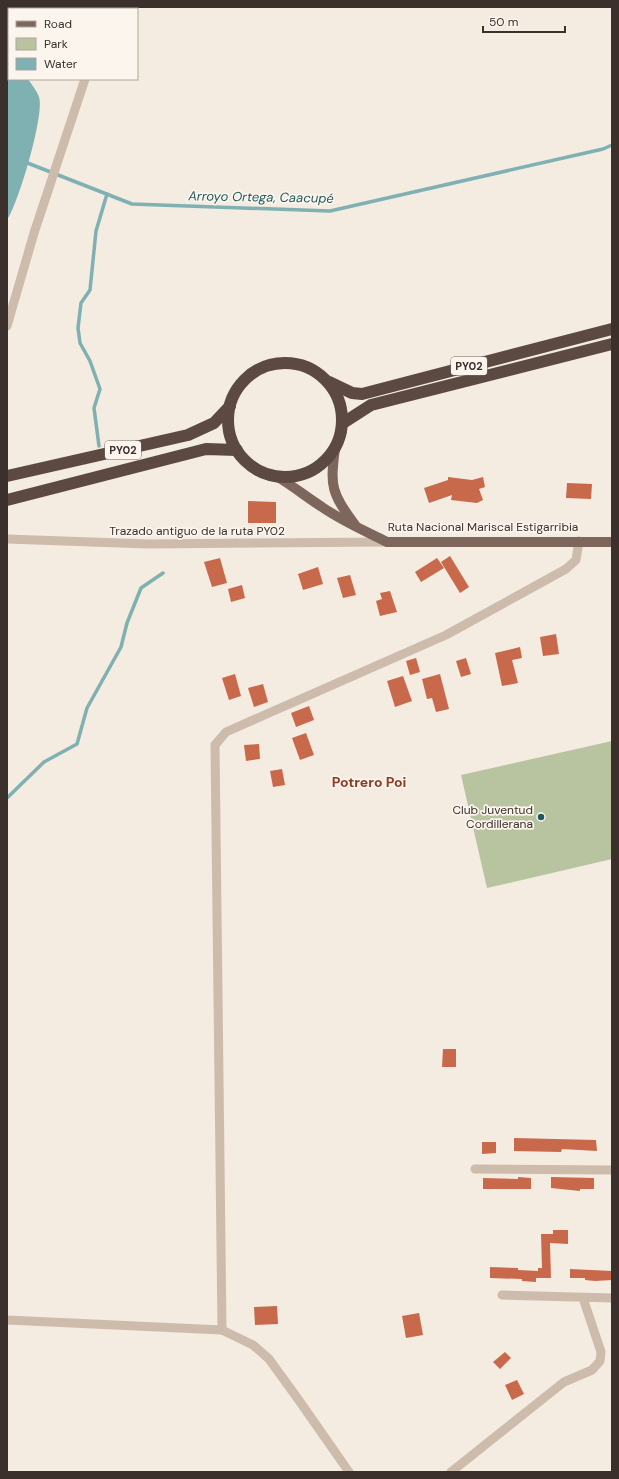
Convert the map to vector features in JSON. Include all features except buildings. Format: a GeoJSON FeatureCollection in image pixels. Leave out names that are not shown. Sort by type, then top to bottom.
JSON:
{"type":"FeatureCollection","features":[{"type":"Feature","properties":{"kind":"highway","name":"PY02"},"geometry":{"type":"LineString","coordinates":[[329,382],[340,402],[343,423],[335,448],[320,465],[299,475],[276,476],[261,471],[247,462],[237,450],[231,436],[228,421],[230,406],[237,389],[250,375],[267,366],[286,363],[304,366],[329,382],[352,393],[362,394],[612,329]]}},
{"type":"Feature","properties":{"kind":"highway","name":"PY02"},"geometry":{"type":"LineString","coordinates":[[343,423],[371,405],[612,344]]}},
{"type":"Feature","properties":{"kind":"highway","name":"PY02"},"geometry":{"type":"LineString","coordinates":[[7,476],[188,435],[214,423],[230,406]]}},
{"type":"Feature","properties":{"kind":"highway","name":"PY02"},"geometry":{"type":"LineString","coordinates":[[7,500],[206,449],[237,450]]}},
{"type":"Feature","properties":{"kind":"main road"},"geometry":{"type":"LineString","coordinates":[[335,448],[332,472],[334,493],[357,528]]}},
{"type":"Feature","properties":{"kind":"main road","name":"Ruta Nacional Mariscal Estigarribia"},"geometry":{"type":"LineString","coordinates":[[276,476],[291,484],[321,507],[357,528],[387,542],[612,542]]}},
{"type":"Feature","properties":{"kind":"street"},"geometry":{"type":"LineString","coordinates":[[7,326],[49,186],[85,80]]}},
{"type":"Feature","properties":{"kind":"street","name":"Trazado antiguo de la ruta PY02"},"geometry":{"type":"LineString","coordinates":[[7,539],[148,544],[387,542]]}},
{"type":"Feature","properties":{"kind":"street"},"geometry":{"type":"LineString","coordinates":[[222,1330],[215,745],[226,732],[446,635],[566,569],[576,560],[579,541]]}},
{"type":"Feature","properties":{"kind":"street"},"geometry":{"type":"LineString","coordinates":[[475,1169],[612,1170]]}},
{"type":"Feature","properties":{"kind":"street"},"geometry":{"type":"LineString","coordinates":[[502,1296],[612,1298]]}},
{"type":"Feature","properties":{"kind":"street"},"geometry":{"type":"LineString","coordinates":[[451,1472],[564,1382],[592,1370],[600,1361],[601,1352],[583,1298]]}},
{"type":"Feature","properties":{"kind":"street"},"geometry":{"type":"LineString","coordinates":[[7,1320],[222,1330],[253,1345],[269,1359],[298,1398],[348,1472]]}},
{"type":"Feature","properties":{"kind":"green space","name":"Club Juventud Cordillerana"},"geometry":{"type":"Polygon","coordinates":[[[612,741],[612,859],[487,888],[461,775],[612,741]]]}},
{"type":"Feature","properties":{"kind":"water"},"geometry":{"type":"Polygon","coordinates":[[[7,62],[8,80],[29,80],[39,97],[40,107],[24,179],[7,220],[7,62]]]}},
{"type":"Feature","properties":{"kind":"waterway","name":"Arroyo Ortega, Caacupé"},"geometry":{"type":"LineString","coordinates":[[25,162],[132,204],[330,211],[603,149],[612,145]]}},
{"type":"Feature","properties":{"kind":"waterway"},"geometry":{"type":"LineString","coordinates":[[99,446],[94,408],[100,389],[90,361],[80,343],[78,328],[81,303],[90,290],[96,231],[107,194]]}},
{"type":"Feature","properties":{"kind":"waterway"},"geometry":{"type":"LineString","coordinates":[[7,798],[44,762],[77,744],[87,708],[121,647],[127,623],[141,588],[163,573]]}},
{"type":"Feature","properties":{"kind":"place","name":"Club Juventud Cordillerana"},"geometry":{"type":"Point","coordinates":[541,817]}},
{"type":"Feature","properties":{"kind":"district","name":"Potrero Poi"},"geometry":{"type":"Point","coordinates":[369,782]}}]}
